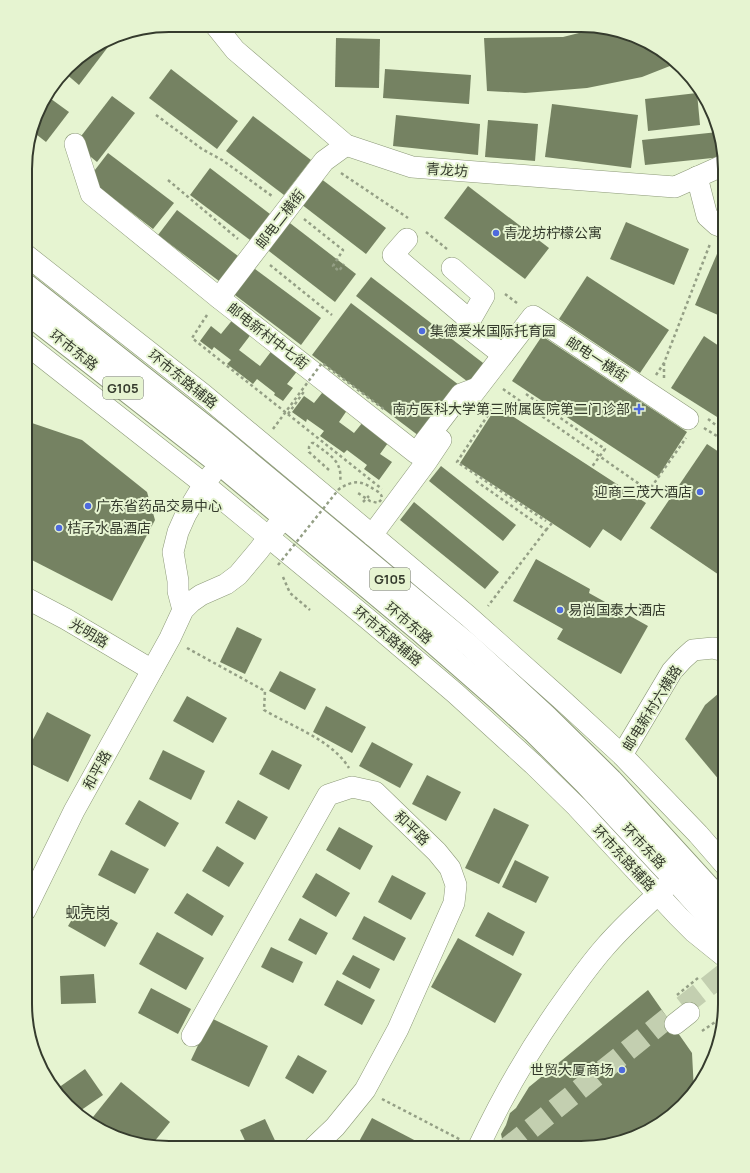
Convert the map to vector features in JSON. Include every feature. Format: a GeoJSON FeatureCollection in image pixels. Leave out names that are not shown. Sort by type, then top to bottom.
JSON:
{"type":"FeatureCollection","features":[{"type":"Feature","properties":{"kind":"highway","name":"环市东路"},"geometry":{"type":"LineString","coordinates":[[32,290],[245,459],[470,646],[532,703],[606,775],[718,896]]}},
{"type":"Feature","properties":{"kind":"highway","name":"环市东路"},"geometry":{"type":"LineString","coordinates":[[32,317],[220,464],[469,673],[533,731],[586,784],[718,928]]}},
{"type":"Feature","properties":{"kind":"street","name":"青龙坊"},"geometry":{"type":"LineString","coordinates":[[221,32],[235,50],[346,145],[412,167],[675,187],[718,168]]}},
{"type":"Feature","properties":{"kind":"street","name":"邮电新村中七街"},"geometry":{"type":"LineString","coordinates":[[75,144],[92,194],[219,298],[416,453],[461,394],[481,383]]}},
{"type":"Feature","properties":{"kind":"street","name":"邮电二横街"},"geometry":{"type":"LineString","coordinates":[[219,298],[324,161],[346,145]]}},
{"type":"Feature","properties":{"kind":"street"},"geometry":{"type":"LineString","coordinates":[[697,177],[707,216],[718,225]]}},
{"type":"Feature","properties":{"kind":"street"},"geometry":{"type":"LineString","coordinates":[[413,229],[393,255],[465,316],[470,329],[503,355]]}},
{"type":"Feature","properties":{"kind":"street","name":"环市东路辅路"},"geometry":{"type":"LineString","coordinates":[[32,260],[204,395],[507,650],[622,755],[718,857]]}},
{"type":"Feature","properties":{"kind":"street"},"geometry":{"type":"LineString","coordinates":[[452,260],[484,296],[468,324]]}},
{"type":"Feature","properties":{"kind":"street"},"geometry":{"type":"LineString","coordinates":[[372,535],[427,461],[461,408],[533,316]]}},
{"type":"Feature","properties":{"kind":"street","name":"邮电一横街"},"geometry":{"type":"LineString","coordinates":[[533,316],[694,428]]}},
{"type":"Feature","properties":{"kind":"street","name":"环市东路辅路"},"geometry":{"type":"LineString","coordinates":[[32,349],[204,484],[410,653],[492,725],[577,807],[694,932],[718,951]]}},
{"type":"Feature","properties":{"kind":"street"},"geometry":{"type":"LineString","coordinates":[[183,610],[178,591],[178,581],[173,552],[178,532],[186,514],[204,484],[220,464]]}},
{"type":"Feature","properties":{"kind":"street","name":"和平路"},"geometry":{"type":"LineString","coordinates":[[32,897],[74,811],[170,638],[183,610],[201,595],[226,584],[238,575],[283,517]]}},
{"type":"Feature","properties":{"kind":"street","name":"光明路"},"geometry":{"type":"LineString","coordinates":[[32,601],[66,619],[152,670]]}},
{"type":"Feature","properties":{"kind":"street","name":"邮电新村六横路"},"geometry":{"type":"LineString","coordinates":[[622,755],[672,671],[693,650],[713,648],[718,649]]}},
{"type":"Feature","properties":{"kind":"street"},"geometry":{"type":"LineString","coordinates":[[192,1036],[328,795],[352,787]]}},
{"type":"Feature","properties":{"kind":"street","name":"和平路"},"geometry":{"type":"LineString","coordinates":[[320,1141],[335,1127],[365,1090],[398,1028],[454,903],[456,885],[450,868],[437,852],[375,792],[352,787]]}},
{"type":"Feature","properties":{"kind":"street"},"geometry":{"type":"LineString","coordinates":[[472,1141],[508,1090],[530,1052],[576,984],[605,947],[675,880]]}},
{"type":"Feature","properties":{"kind":"path"},"geometry":{"type":"LineString","coordinates":[[156,115],[202,149],[222,160],[289,207],[343,250],[333,266],[339,271],[344,264]]}},
{"type":"Feature","properties":{"kind":"path"},"geometry":{"type":"LineString","coordinates":[[324,161],[452,260]]}},
{"type":"Feature","properties":{"kind":"path"},"geometry":{"type":"LineString","coordinates":[[664,363],[718,234]]}},
{"type":"Feature","properties":{"kind":"path"},"geometry":{"type":"LineString","coordinates":[[502,292],[533,316]]}},
{"type":"Feature","properties":{"kind":"path"},"geometry":{"type":"LineString","coordinates":[[219,298],[192,338],[384,491]]}},
{"type":"Feature","properties":{"kind":"path"},"geometry":{"type":"LineString","coordinates":[[273,429],[322,363],[385,410]]}},
{"type":"Feature","properties":{"kind":"path"},"geometry":{"type":"LineString","coordinates":[[288,414],[317,375]]}},
{"type":"Feature","properties":{"kind":"path"},"geometry":{"type":"LineString","coordinates":[[481,383],[644,488],[650,489],[694,428],[718,438]]}},
{"type":"Feature","properties":{"kind":"path"},"geometry":{"type":"LineString","coordinates":[[481,383],[491,403],[492,409],[457,462],[546,521]]}},
{"type":"Feature","properties":{"kind":"path"},"geometry":{"type":"LineString","coordinates":[[526,394],[605,449],[591,468]]}},
{"type":"Feature","properties":{"kind":"path"},"geometry":{"type":"LineString","coordinates":[[329,470],[309,452],[309,447],[312,443],[314,443],[337,462],[341,473],[339,489]]}},
{"type":"Feature","properties":{"kind":"path"},"geometry":{"type":"LineString","coordinates":[[476,481],[546,530]]}},
{"type":"Feature","properties":{"kind":"path"},"geometry":{"type":"LineString","coordinates":[[310,610],[290,593],[278,565],[339,489],[351,483],[364,483],[379,492],[382,499],[378,503],[374,503],[358,493]]}},
{"type":"Feature","properties":{"kind":"path"},"geometry":{"type":"LineString","coordinates":[[487,608],[552,523]]}},
{"type":"Feature","properties":{"kind":"path"},"geometry":{"type":"LineString","coordinates":[[170,638],[222,669],[265,692],[264,710],[308,733],[335,751],[349,767],[352,787]]}},
{"type":"Feature","properties":{"kind":"path"},"geometry":{"type":"LineString","coordinates":[[677,1012],[698,978]]}},
{"type":"Feature","properties":{"kind":"path"},"geometry":{"type":"LineString","coordinates":[[365,1090],[464,1141]]}},
{"type":"Feature","properties":{"kind":"building"},"geometry":{"type":"Polygon","coordinates":[[[583,32],[599,33],[616,37],[633,42],[649,50],[671,66],[642,77],[587,88],[525,93],[487,91],[484,38],[563,37],[583,32]]]}},
{"type":"Feature","properties":{"kind":"building"},"geometry":{"type":"Polygon","coordinates":[[[336,38],[380,39],[379,88],[335,87],[336,38]]]}},
{"type":"Feature","properties":{"kind":"building"},"geometry":{"type":"Polygon","coordinates":[[[109,46],[79,85],[69,76],[86,60],[109,46]]]}},
{"type":"Feature","properties":{"kind":"building"},"geometry":{"type":"Polygon","coordinates":[[[171,69],[238,121],[217,149],[149,98],[171,69]]]}},
{"type":"Feature","properties":{"kind":"building"},"geometry":{"type":"Polygon","coordinates":[[[385,69],[471,75],[469,104],[383,98],[385,69]]]}},
{"type":"Feature","properties":{"kind":"building"},"geometry":{"type":"Polygon","coordinates":[[[695,93],[697,97],[700,125],[648,131],[645,99],[695,93]]]}},
{"type":"Feature","properties":{"kind":"building"},"geometry":{"type":"Polygon","coordinates":[[[112,96],[135,113],[97,162],[75,144],[112,96]]]}},
{"type":"Feature","properties":{"kind":"building"},"geometry":{"type":"Polygon","coordinates":[[[51,99],[69,112],[46,142],[37,135],[42,117],[51,99]]]}},
{"type":"Feature","properties":{"kind":"building"},"geometry":{"type":"Polygon","coordinates":[[[552,104],[638,115],[631,168],[545,157],[552,104]]]}},
{"type":"Feature","properties":{"kind":"building"},"geometry":{"type":"Polygon","coordinates":[[[396,115],[480,124],[478,155],[393,146],[396,115]]]}},
{"type":"Feature","properties":{"kind":"building"},"geometry":{"type":"Polygon","coordinates":[[[253,116],[311,160],[284,195],[226,151],[253,116]]]}},
{"type":"Feature","properties":{"kind":"building"},"geometry":{"type":"Polygon","coordinates":[[[488,120],[538,124],[535,161],[485,157],[488,120]]]}},
{"type":"Feature","properties":{"kind":"building"},"geometry":{"type":"Polygon","coordinates":[[[713,133],[717,157],[645,165],[642,140],[713,133]]]}},
{"type":"Feature","properties":{"kind":"building"},"geometry":{"type":"Polygon","coordinates":[[[108,153],[174,203],[153,229],[88,179],[108,153]]]}},
{"type":"Feature","properties":{"kind":"building"},"geometry":{"type":"Polygon","coordinates":[[[210,168],[270,214],[250,240],[190,195],[210,168]]]}},
{"type":"Feature","properties":{"kind":"building"},"geometry":{"type":"Polygon","coordinates":[[[320,178],[386,228],[366,254],[301,204],[320,178]]]}},
{"type":"Feature","properties":{"kind":"building","name":"青龙坊柠檬公寓"},"geometry":{"type":"Polygon","coordinates":[[[468,186],[549,248],[525,279],[444,218],[468,186]]]}},
{"type":"Feature","properties":{"kind":"building"},"geometry":{"type":"Polygon","coordinates":[[[177,210],[238,256],[219,281],[158,235],[177,210]]]}},
{"type":"Feature","properties":{"kind":"building"},"geometry":{"type":"Polygon","coordinates":[[[286,220],[356,274],[335,302],[265,248],[286,220]]]}},
{"type":"Feature","properties":{"kind":"building"},"geometry":{"type":"Polygon","coordinates":[[[626,222],[689,249],[674,285],[610,259],[626,222]]]}},
{"type":"Feature","properties":{"kind":"building"},"geometry":{"type":"Polygon","coordinates":[[[718,252],[718,315],[695,305],[718,252]]]}},
{"type":"Feature","properties":{"kind":"building"},"geometry":{"type":"Polygon","coordinates":[[[251,266],[321,318],[301,345],[231,292],[251,266]]]}},
{"type":"Feature","properties":{"kind":"building"},"geometry":{"type":"Polygon","coordinates":[[[587,276],[669,330],[640,373],[559,319],[587,276]]]}},
{"type":"Feature","properties":{"kind":"building","name":"集德爱米国际托育园"},"geometry":{"type":"Polygon","coordinates":[[[371,277],[487,366],[472,385],[356,296],[371,277]]]}},
{"type":"Feature","properties":{"kind":"building"},"geometry":{"type":"Polygon","coordinates":[[[351,303],[459,385],[419,436],[312,355],[351,303]]]}},
{"type":"Feature","properties":{"kind":"building"},"geometry":{"type":"Polygon","coordinates":[[[234,318],[252,333],[239,350],[260,366],[273,349],[299,369],[287,384],[293,388],[283,401],[274,395],[275,393],[257,379],[253,384],[227,364],[231,360],[214,347],[212,350],[200,341],[211,326],[221,334],[234,318]]]}},
{"type":"Feature","properties":{"kind":"building"},"geometry":{"type":"Polygon","coordinates":[[[542,336],[687,432],[658,477],[512,381],[542,336]]]}},
{"type":"Feature","properties":{"kind":"building"},"geometry":{"type":"Polygon","coordinates":[[[704,336],[718,345],[718,418],[671,388],[704,336]]]}},
{"type":"Feature","properties":{"kind":"building"},"geometry":{"type":"Polygon","coordinates":[[[326,388],[350,406],[339,422],[354,433],[367,417],[393,436],[380,454],[392,462],[379,480],[364,469],[367,465],[347,450],[344,453],[320,436],[324,431],[307,419],[306,422],[292,412],[304,396],[314,403],[326,388]]]}},
{"type":"Feature","properties":{"kind":"building"},"geometry":{"type":"Polygon","coordinates":[[[497,406],[646,503],[621,541],[603,529],[590,548],[460,463],[497,406]]]}},
{"type":"Feature","properties":{"kind":"building","name":"广东省药品交易中心"},"geometry":{"type":"Polygon","coordinates":[[[32,423],[82,440],[147,492],[155,520],[112,601],[32,560],[32,423]]]}},
{"type":"Feature","properties":{"kind":"building","name":"迎商三茂大酒店"},"geometry":{"type":"Polygon","coordinates":[[[707,444],[718,451],[718,574],[650,528],[707,444]]]}},
{"type":"Feature","properties":{"kind":"building"},"geometry":{"type":"Polygon","coordinates":[[[441,466],[516,525],[503,541],[429,481],[441,466]]]}},
{"type":"Feature","properties":{"kind":"building"},"geometry":{"type":"Polygon","coordinates":[[[414,502],[499,572],[485,589],[400,520],[414,502]]]}},
{"type":"Feature","properties":{"kind":"building","name":"易尚国泰大酒店"},"geometry":{"type":"Polygon","coordinates":[[[536,559],[590,589],[589,593],[648,626],[621,674],[557,639],[563,629],[513,601],[536,559]]]}},
{"type":"Feature","properties":{"kind":"building"},"geometry":{"type":"Polygon","coordinates":[[[237,627],[262,639],[245,674],[220,662],[237,627]]]}},
{"type":"Feature","properties":{"kind":"building"},"geometry":{"type":"Polygon","coordinates":[[[280,671],[316,689],[305,710],[269,691],[280,671]]]}},
{"type":"Feature","properties":{"kind":"building"},"geometry":{"type":"Polygon","coordinates":[[[718,694],[718,779],[685,739],[705,705],[718,694]]]}},
{"type":"Feature","properties":{"kind":"building"},"geometry":{"type":"Polygon","coordinates":[[[187,696],[227,718],[213,743],[173,721],[187,696]]]}},
{"type":"Feature","properties":{"kind":"building"},"geometry":{"type":"Polygon","coordinates":[[[326,706],[366,727],[352,753],[313,732],[326,706]]]}},
{"type":"Feature","properties":{"kind":"building"},"geometry":{"type":"Polygon","coordinates":[[[47,712],[91,735],[68,782],[32,764],[32,741],[47,712]]]}},
{"type":"Feature","properties":{"kind":"building"},"geometry":{"type":"Polygon","coordinates":[[[372,742],[413,764],[400,788],[359,766],[372,742]]]}},
{"type":"Feature","properties":{"kind":"building"},"geometry":{"type":"Polygon","coordinates":[[[163,750],[205,771],[191,800],[149,779],[163,750]]]}},
{"type":"Feature","properties":{"kind":"building"},"geometry":{"type":"Polygon","coordinates":[[[272,750],[302,765],[289,790],[259,774],[272,750]]]}},
{"type":"Feature","properties":{"kind":"building"},"geometry":{"type":"Polygon","coordinates":[[[427,775],[461,792],[446,821],[412,804],[427,775]]]}},
{"type":"Feature","properties":{"kind":"building"},"geometry":{"type":"Polygon","coordinates":[[[139,800],[179,823],[165,847],[125,824],[139,800]]]}},
{"type":"Feature","properties":{"kind":"building"},"geometry":{"type":"Polygon","coordinates":[[[238,800],[268,817],[255,840],[225,823],[238,800]]]}},
{"type":"Feature","properties":{"kind":"building"},"geometry":{"type":"Polygon","coordinates":[[[494,808],[529,825],[499,884],[465,868],[494,808]]]}},
{"type":"Feature","properties":{"kind":"building"},"geometry":{"type":"Polygon","coordinates":[[[339,827],[373,846],[360,870],[326,850],[339,827]]]}},
{"type":"Feature","properties":{"kind":"building"},"geometry":{"type":"Polygon","coordinates":[[[217,846],[244,863],[229,887],[202,871],[217,846]]]}},
{"type":"Feature","properties":{"kind":"building"},"geometry":{"type":"Polygon","coordinates":[[[111,850],[149,869],[135,894],[98,875],[111,850]]]}},
{"type":"Feature","properties":{"kind":"building"},"geometry":{"type":"Polygon","coordinates":[[[515,860],[549,877],[536,903],[502,887],[515,860]]]}},
{"type":"Feature","properties":{"kind":"building"},"geometry":{"type":"Polygon","coordinates":[[[316,873],[350,893],[336,917],[302,897],[316,873]]]}},
{"type":"Feature","properties":{"kind":"building"},"geometry":{"type":"Polygon","coordinates":[[[392,875],[426,893],[411,920],[378,902],[392,875]]]}},
{"type":"Feature","properties":{"kind":"building"},"geometry":{"type":"Polygon","coordinates":[[[187,893],[224,916],[212,936],[174,913],[187,893]]]}},
{"type":"Feature","properties":{"kind":"building"},"geometry":{"type":"Polygon","coordinates":[[[82,903],[118,923],[105,947],[68,926],[82,903]]]}},
{"type":"Feature","properties":{"kind":"building"},"geometry":{"type":"Polygon","coordinates":[[[488,912],[525,932],[513,956],[475,936],[488,912]]]}},
{"type":"Feature","properties":{"kind":"building"},"geometry":{"type":"Polygon","coordinates":[[[364,916],[406,938],[394,961],[352,939],[364,916]]]}},
{"type":"Feature","properties":{"kind":"building"},"geometry":{"type":"Polygon","coordinates":[[[300,918],[328,933],[316,955],[288,940],[300,918]]]}},
{"type":"Feature","properties":{"kind":"building"},"geometry":{"type":"Polygon","coordinates":[[[157,932],[204,958],[186,990],[139,964],[157,932]]]}},
{"type":"Feature","properties":{"kind":"building"},"geometry":{"type":"Polygon","coordinates":[[[458,938],[522,974],[495,1023],[431,987],[458,938]]]}},
{"type":"Feature","properties":{"kind":"building"},"geometry":{"type":"Polygon","coordinates":[[[271,947],[303,962],[293,983],[261,967],[271,947]]]}},
{"type":"Feature","properties":{"kind":"building"},"geometry":{"type":"Polygon","coordinates":[[[353,955],[380,969],[370,989],[342,974],[353,955]]]}},
{"type":"Feature","properties":{"kind":"building"},"geometry":{"type":"Polygon","coordinates":[[[94,974],[96,1003],[61,1004],[60,976],[94,974]]]}},
{"type":"Feature","properties":{"kind":"building"},"geometry":{"type":"Polygon","coordinates":[[[337,980],[375,1000],[362,1025],[324,1005],[337,980]]]}},
{"type":"Feature","properties":{"kind":"building"},"geometry":{"type":"Polygon","coordinates":[[[151,988],[191,1009],[178,1034],[138,1013],[151,988]]]}},
{"type":"Feature","properties":{"kind":"building","name":"世贸大厦商场"},"geometry":{"type":"Polygon","coordinates":[[[648,990],[692,1053],[694,1082],[671,1107],[657,1118],[633,1131],[599,1140],[502,1141],[501,1134],[510,1113],[516,1108],[529,1087],[648,990]]]}},
{"type":"Feature","properties":{"kind":"building"},"geometry":{"type":"Polygon","coordinates":[[[211,1018],[268,1046],[249,1087],[191,1060],[211,1018]]]}},
{"type":"Feature","properties":{"kind":"building"},"geometry":{"type":"Polygon","coordinates":[[[298,1055],[327,1071],[313,1094],[285,1078],[298,1055]]]}},
{"type":"Feature","properties":{"kind":"building"},"geometry":{"type":"Polygon","coordinates":[[[85,1069],[103,1095],[82,1110],[72,1101],[60,1087],[85,1069]]]}},
{"type":"Feature","properties":{"kind":"building"},"geometry":{"type":"Polygon","coordinates":[[[121,1082],[170,1122],[155,1140],[151,1140],[117,1131],[93,1117],[121,1082]]]}},
{"type":"Feature","properties":{"kind":"building"},"geometry":{"type":"Polygon","coordinates":[[[372,1118],[416,1141],[359,1141],[372,1118]]]}},
{"type":"Feature","properties":{"kind":"building"},"geometry":{"type":"Polygon","coordinates":[[[265,1119],[275,1141],[245,1141],[240,1130],[265,1119]]]}},
{"type":"Feature","properties":{"kind":"tunnel"},"geometry":{"type":"LineString","coordinates":[[683,1006],[718,978]]}},
{"type":"Feature","properties":{"kind":"tunnel"},"geometry":{"type":"LineString","coordinates":[[516,1141],[669,1017]]}},
{"type":"Feature","properties":{"kind":"place","name":"青龙坊柠檬公寓"},"geometry":{"type":"Point","coordinates":[496,233]}},
{"type":"Feature","properties":{"kind":"place","name":"集德爱米国际托育园"},"geometry":{"type":"Point","coordinates":[422,331]}},
{"type":"Feature","properties":{"kind":"place","name":"南方医科大学第三附属医院第二门诊部"},"geometry":{"type":"Point","coordinates":[639,409]}},
{"type":"Feature","properties":{"kind":"place","name":"迎商三茂大酒店"},"geometry":{"type":"Point","coordinates":[700,492]}},
{"type":"Feature","properties":{"kind":"place","name":"广东省药品交易中心"},"geometry":{"type":"Point","coordinates":[88,506]}},
{"type":"Feature","properties":{"kind":"place","name":"桔子水晶酒店"},"geometry":{"type":"Point","coordinates":[59,528]}},
{"type":"Feature","properties":{"kind":"place","name":"易尚国泰大酒店"},"geometry":{"type":"Point","coordinates":[560,610]}},
{"type":"Feature","properties":{"kind":"place","name":"世贸大厦商场"},"geometry":{"type":"Point","coordinates":[622,1070]}},
{"type":"Feature","properties":{"kind":"district","name":"蚬壳岗"},"geometry":{"type":"Point","coordinates":[88,913]}}]}
